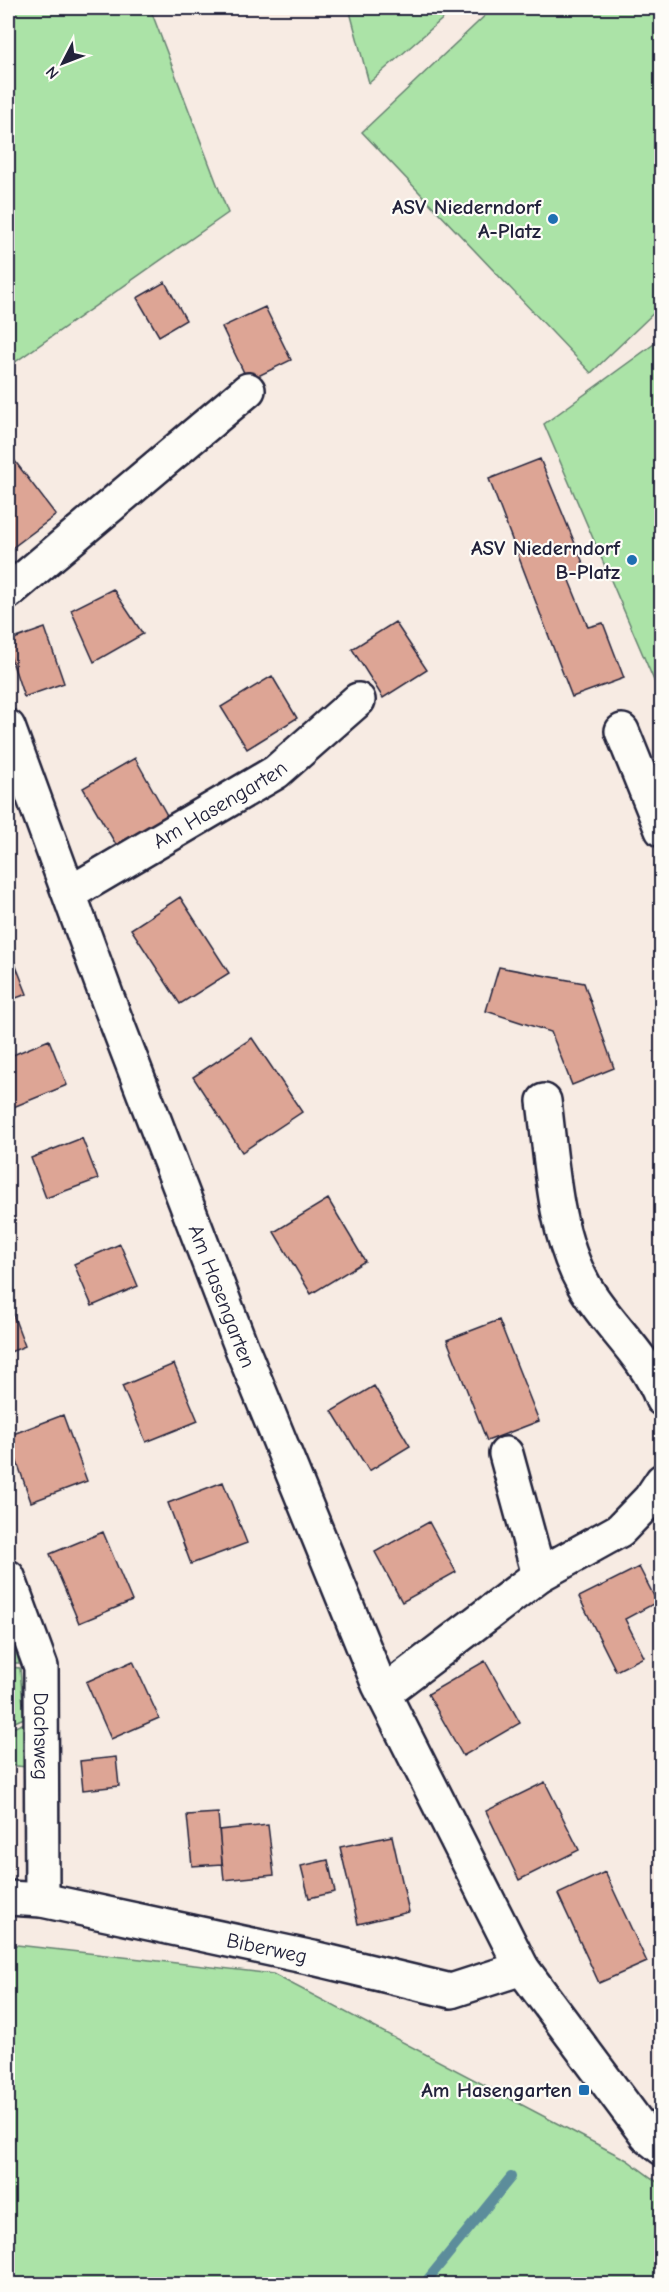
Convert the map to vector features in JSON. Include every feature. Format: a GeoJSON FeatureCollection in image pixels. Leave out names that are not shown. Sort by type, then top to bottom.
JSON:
{"type":"FeatureCollection","features":[{"type":"Feature","properties":{"kind":"street"},"geometry":{"type":"LineString","coordinates":[[8,591],[248,390]]}},
{"type":"Feature","properties":{"kind":"street","name":"Am Hasengarten"},"geometry":{"type":"LineString","coordinates":[[70,893],[276,771],[358,700]]}},
{"type":"Feature","properties":{"kind":"street","name":"Am Hasengarten"},"geometry":{"type":"LineString","coordinates":[[8,727],[108,1000],[236,1335],[384,1693],[522,1968],[647,2136],[662,2148]]}},
{"type":"Feature","properties":{"kind":"street"},"geometry":{"type":"LineString","coordinates":[[622,731],[662,830]]}},
{"type":"Feature","properties":{"kind":"street"},"geometry":{"type":"LineString","coordinates":[[544,1101],[557,1206],[569,1251],[583,1284],[625,1340],[658,1389],[662,1399]]}},
{"type":"Feature","properties":{"kind":"street"},"geometry":{"type":"LineString","coordinates":[[506,1454],[539,1575]]}},
{"type":"Feature","properties":{"kind":"street"},"geometry":{"type":"LineString","coordinates":[[384,1693],[539,1575],[620,1530],[650,1499],[662,1481]]}},
{"type":"Feature","properties":{"kind":"street","name":"Dachsweg"},"geometry":{"type":"LineString","coordinates":[[8,1577],[41,1668],[42,1900]]}},
{"type":"Feature","properties":{"kind":"street","name":"Biberweg"},"geometry":{"type":"LineString","coordinates":[[8,1898],[42,1900],[313,1958],[451,1991],[522,1968]]}},
{"type":"Feature","properties":{"kind":"green space"},"geometry":{"type":"Polygon","coordinates":[[[8,8],[150,8],[228,213],[8,367],[8,8]]]}},
{"type":"Feature","properties":{"kind":"green space"},"geometry":{"type":"Polygon","coordinates":[[[349,8],[455,8],[369,83],[349,8]]]}},
{"type":"Feature","properties":{"kind":"green space","name":"ASV Niederndorf A-Platz"},"geometry":{"type":"Polygon","coordinates":[[[493,8],[661,8],[661,306],[591,373],[362,132],[493,8]]]}},
{"type":"Feature","properties":{"kind":"green space","name":"ASV Niederndorf B-Platz"},"geometry":{"type":"Polygon","coordinates":[[[661,339],[661,697],[544,424],[661,339]]]}},
{"type":"Feature","properties":{"kind":"green space"},"geometry":{"type":"Polygon","coordinates":[[[8,1616],[19,1663],[8,1663],[8,1616]]]}},
{"type":"Feature","properties":{"kind":"green space"},"geometry":{"type":"Polygon","coordinates":[[[8,1667],[20,1668],[24,1718],[8,1725],[8,1667]]]}},
{"type":"Feature","properties":{"kind":"green space"},"geometry":{"type":"Polygon","coordinates":[[[24,1723],[26,1767],[8,1765],[8,1730],[24,1723]]]}},
{"type":"Feature","properties":{"kind":"green space"},"geometry":{"type":"Polygon","coordinates":[[[8,1944],[273,1974],[627,2160],[661,2185],[661,2284],[8,2284],[8,1944]]]}},
{"type":"Feature","properties":{"kind":"building"},"geometry":{"type":"Polygon","coordinates":[[[165,282],[186,320],[159,336],[137,298],[165,282]]]}},
{"type":"Feature","properties":{"kind":"building"},"geometry":{"type":"Polygon","coordinates":[[[265,307],[291,360],[248,381],[222,327],[265,307]]]}},
{"type":"Feature","properties":{"kind":"building"},"geometry":{"type":"Polygon","coordinates":[[[8,452],[56,515],[8,551],[8,452]]]}},
{"type":"Feature","properties":{"kind":"building"},"geometry":{"type":"Polygon","coordinates":[[[540,459],[586,570],[568,578],[588,627],[603,623],[624,678],[572,697],[489,479],[540,459]]]}},
{"type":"Feature","properties":{"kind":"building"},"geometry":{"type":"Polygon","coordinates":[[[113,589],[143,634],[94,662],[71,610],[113,589]]]}},
{"type":"Feature","properties":{"kind":"building"},"geometry":{"type":"Polygon","coordinates":[[[395,622],[427,670],[383,698],[352,649],[395,622]]]}},
{"type":"Feature","properties":{"kind":"building"},"geometry":{"type":"Polygon","coordinates":[[[45,628],[64,683],[24,697],[8,649],[8,641],[45,628]]]}},
{"type":"Feature","properties":{"kind":"building"},"geometry":{"type":"Polygon","coordinates":[[[272,676],[297,718],[247,749],[221,707],[272,676]]]}},
{"type":"Feature","properties":{"kind":"building"},"geometry":{"type":"Polygon","coordinates":[[[135,758],[173,826],[122,855],[83,788],[135,758]]]}},
{"type":"Feature","properties":{"kind":"building"},"geometry":{"type":"Polygon","coordinates":[[[180,897],[229,973],[180,1004],[131,929],[180,897]]]}},
{"type":"Feature","properties":{"kind":"building"},"geometry":{"type":"Polygon","coordinates":[[[10,951],[27,994],[8,1001],[8,952],[10,951]]]}},
{"type":"Feature","properties":{"kind":"building"},"geometry":{"type":"Polygon","coordinates":[[[499,967],[584,983],[614,1068],[572,1085],[551,1032],[486,1011],[499,967]]]}},
{"type":"Feature","properties":{"kind":"building"},"geometry":{"type":"Polygon","coordinates":[[[252,1038],[302,1112],[242,1152],[193,1077],[252,1038]]]}},
{"type":"Feature","properties":{"kind":"building"},"geometry":{"type":"Polygon","coordinates":[[[49,1040],[67,1085],[11,1108],[8,1099],[8,1057],[49,1040]]]}},
{"type":"Feature","properties":{"kind":"building"},"geometry":{"type":"Polygon","coordinates":[[[82,1138],[98,1179],[46,1198],[31,1158],[82,1138]]]}},
{"type":"Feature","properties":{"kind":"building"},"geometry":{"type":"Polygon","coordinates":[[[328,1199],[365,1261],[311,1294],[274,1232],[328,1199]]]}},
{"type":"Feature","properties":{"kind":"building"},"geometry":{"type":"Polygon","coordinates":[[[120,1244],[138,1286],[92,1306],[74,1264],[120,1244]]]}},
{"type":"Feature","properties":{"kind":"building"},"geometry":{"type":"Polygon","coordinates":[[[8,1301],[25,1346],[8,1353],[8,1301]]]}},
{"type":"Feature","properties":{"kind":"building"},"geometry":{"type":"Polygon","coordinates":[[[499,1320],[539,1421],[487,1441],[447,1340],[499,1320]]]}},
{"type":"Feature","properties":{"kind":"building"},"geometry":{"type":"Polygon","coordinates":[[[174,1364],[198,1421],[146,1442],[122,1386],[174,1364]]]}},
{"type":"Feature","properties":{"kind":"building"},"geometry":{"type":"Polygon","coordinates":[[[374,1386],[410,1446],[369,1471],[332,1411],[374,1386]]]}},
{"type":"Feature","properties":{"kind":"building"},"geometry":{"type":"Polygon","coordinates":[[[63,1415],[87,1481],[31,1502],[8,1436],[63,1415]]]}},
{"type":"Feature","properties":{"kind":"building"},"geometry":{"type":"Polygon","coordinates":[[[223,1482],[247,1543],[191,1564],[168,1503],[223,1482]]]}},
{"type":"Feature","properties":{"kind":"building"},"geometry":{"type":"Polygon","coordinates":[[[429,1522],[456,1572],[402,1602],[375,1552],[429,1522]]]}},
{"type":"Feature","properties":{"kind":"building"},"geometry":{"type":"Polygon","coordinates":[[[103,1532],[132,1601],[79,1623],[50,1554],[103,1532]]]}},
{"type":"Feature","properties":{"kind":"building"},"geometry":{"type":"Polygon","coordinates":[[[639,1567],[657,1602],[625,1619],[644,1657],[616,1671],[579,1597],[639,1567]]]}},
{"type":"Feature","properties":{"kind":"building"},"geometry":{"type":"Polygon","coordinates":[[[133,1661],[159,1718],[111,1739],[86,1682],[133,1661]]]}},
{"type":"Feature","properties":{"kind":"building"},"geometry":{"type":"Polygon","coordinates":[[[485,1661],[520,1723],[463,1756],[428,1694],[485,1661]]]}},
{"type":"Feature","properties":{"kind":"building"},"geometry":{"type":"Polygon","coordinates":[[[116,1757],[119,1786],[83,1790],[80,1761],[116,1757]]]}},
{"type":"Feature","properties":{"kind":"building"},"geometry":{"type":"Polygon","coordinates":[[[545,1782],[579,1850],[519,1880],[486,1811],[545,1782]]]}},
{"type":"Feature","properties":{"kind":"building"},"geometry":{"type":"Polygon","coordinates":[[[218,1813],[222,1864],[192,1866],[187,1815],[218,1813]]]}},
{"type":"Feature","properties":{"kind":"building"},"geometry":{"type":"Polygon","coordinates":[[[268,1825],[274,1875],[224,1880],[219,1830],[268,1825]]]}},
{"type":"Feature","properties":{"kind":"building"},"geometry":{"type":"Polygon","coordinates":[[[392,1836],[409,1912],[358,1924],[340,1847],[392,1836]]]}},
{"type":"Feature","properties":{"kind":"building"},"geometry":{"type":"Polygon","coordinates":[[[328,1860],[335,1892],[309,1898],[301,1866],[328,1860]]]}},
{"type":"Feature","properties":{"kind":"building"},"geometry":{"type":"Polygon","coordinates":[[[605,1872],[647,1962],[599,1983],[558,1894],[605,1872]]]}},
{"type":"Feature","properties":{"kind":"waterway"},"geometry":{"type":"LineString","coordinates":[[424,2284],[511,2177]]}},
{"type":"Feature","properties":{"kind":"place","name":"ASV Niederndorf A-Platz"},"geometry":{"type":"Point","coordinates":[553,219]}},
{"type":"Feature","properties":{"kind":"place","name":"ASV Niederndorf B-Platz"},"geometry":{"type":"Point","coordinates":[632,560]}},
{"type":"Feature","properties":{"kind":"place","name":"Am Hasengarten"},"geometry":{"type":"Point","coordinates":[584,2090]}}]}
